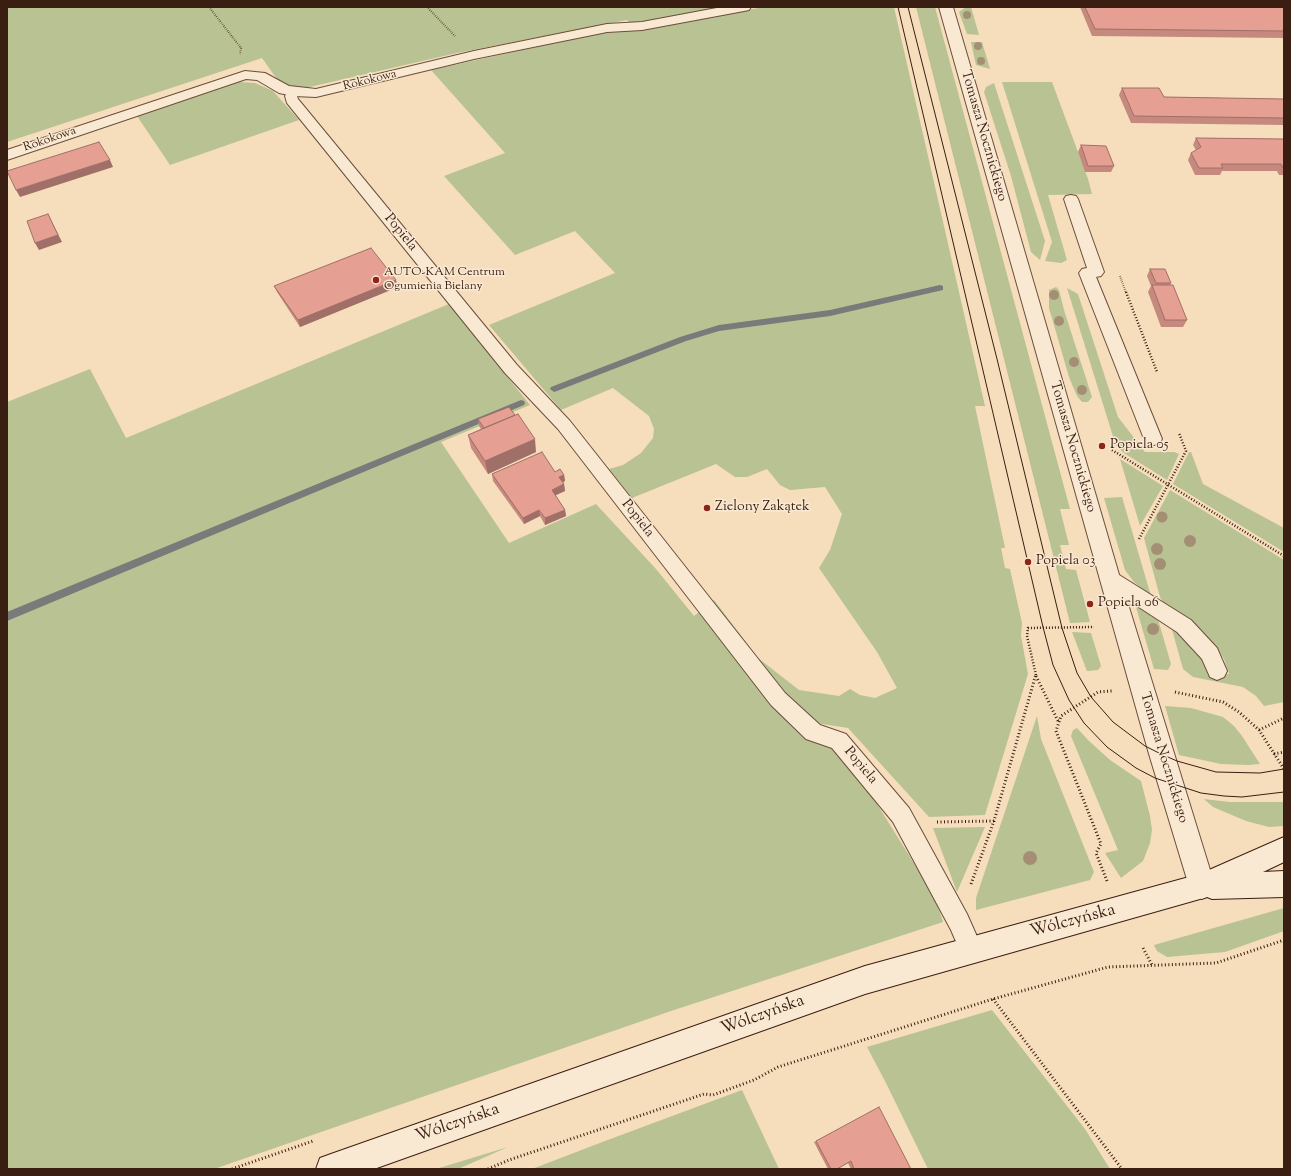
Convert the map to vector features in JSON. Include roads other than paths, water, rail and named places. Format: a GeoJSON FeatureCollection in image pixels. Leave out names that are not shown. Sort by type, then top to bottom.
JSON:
{"type":"FeatureCollection","features":[{"type":"Feature","properties":{"kind":"street","name":"Rokokowa"},"geometry":{"type":"LineString","coordinates":[[7,155],[235,78],[252,74],[260,76],[284,90],[316,93],[334,90],[474,55],[607,28],[642,26],[744,7]]}},
{"type":"Feature","properties":{"kind":"street","name":"Tomasza Nocznickiego"},"geometry":{"type":"LineString","coordinates":[[946,7],[1160,754],[1202,886]]}},
{"type":"Feature","properties":{"kind":"street","name":"Wólczyńska"},"geometry":{"type":"LineString","coordinates":[[331,1169],[865,980],[1202,886],[1284,849]]}},
{"type":"Feature","properties":{"kind":"street","name":"Wólczyńska"},"geometry":{"type":"LineString","coordinates":[[1202,886],[1284,884]]}},
{"type":"Feature","properties":{"kind":"lane","name":"Popiela"},"geometry":{"type":"LineString","coordinates":[[294,92],[291,96],[292,100],[511,369],[564,424],[778,699],[813,732],[839,741],[900,815],[959,922],[971,950]]}},
{"type":"Feature","properties":{"kind":"lane"},"geometry":{"type":"LineString","coordinates":[[1070,200],[1092,273],[1153,439]]}},
{"type":"Feature","properties":{"kind":"lane"},"geometry":{"type":"LineString","coordinates":[[680,574],[698,573]]}},
{"type":"Feature","properties":{"kind":"lane"},"geometry":{"type":"LineString","coordinates":[[1109,578],[1184,626],[1206,649],[1217,671]]}},
{"type":"Feature","properties":{"kind":"waterway"},"geometry":{"type":"LineString","coordinates":[[554,389],[683,339],[719,328],[830,313],[940,288]]}},
{"type":"Feature","properties":{"kind":"waterway"},"geometry":{"type":"LineString","coordinates":[[7,617],[521,403]]}},
{"type":"Feature","properties":{"kind":"tram line"},"geometry":{"type":"LineString","coordinates":[[898,7],[1043,627],[1053,665],[1069,700],[1084,723],[1107,747],[1136,768],[1155,778],[1201,793],[1224,796],[1242,797],[1284,792]]}},
{"type":"Feature","properties":{"kind":"tram line"},"geometry":{"type":"LineString","coordinates":[[908,7],[997,359],[1062,628],[1077,673],[1091,697],[1113,722],[1145,746],[1161,754],[1177,761],[1216,772],[1260,773],[1284,769]]}},
{"type":"Feature","properties":{"kind":"place","name":"AUTO-KAM Centrum Ogumienia Bielany"},"geometry":{"type":"Point","coordinates":[376,280]}},
{"type":"Feature","properties":{"kind":"place","name":"Popiela 05"},"geometry":{"type":"Point","coordinates":[1102,446]}},
{"type":"Feature","properties":{"kind":"place","name":"Zielony Zakątek"},"geometry":{"type":"Point","coordinates":[707,508]}},
{"type":"Feature","properties":{"kind":"place","name":"Popiela 03"},"geometry":{"type":"Point","coordinates":[1028,562]}},
{"type":"Feature","properties":{"kind":"place","name":"Popiela 06"},"geometry":{"type":"Point","coordinates":[1090,604]}}]}
